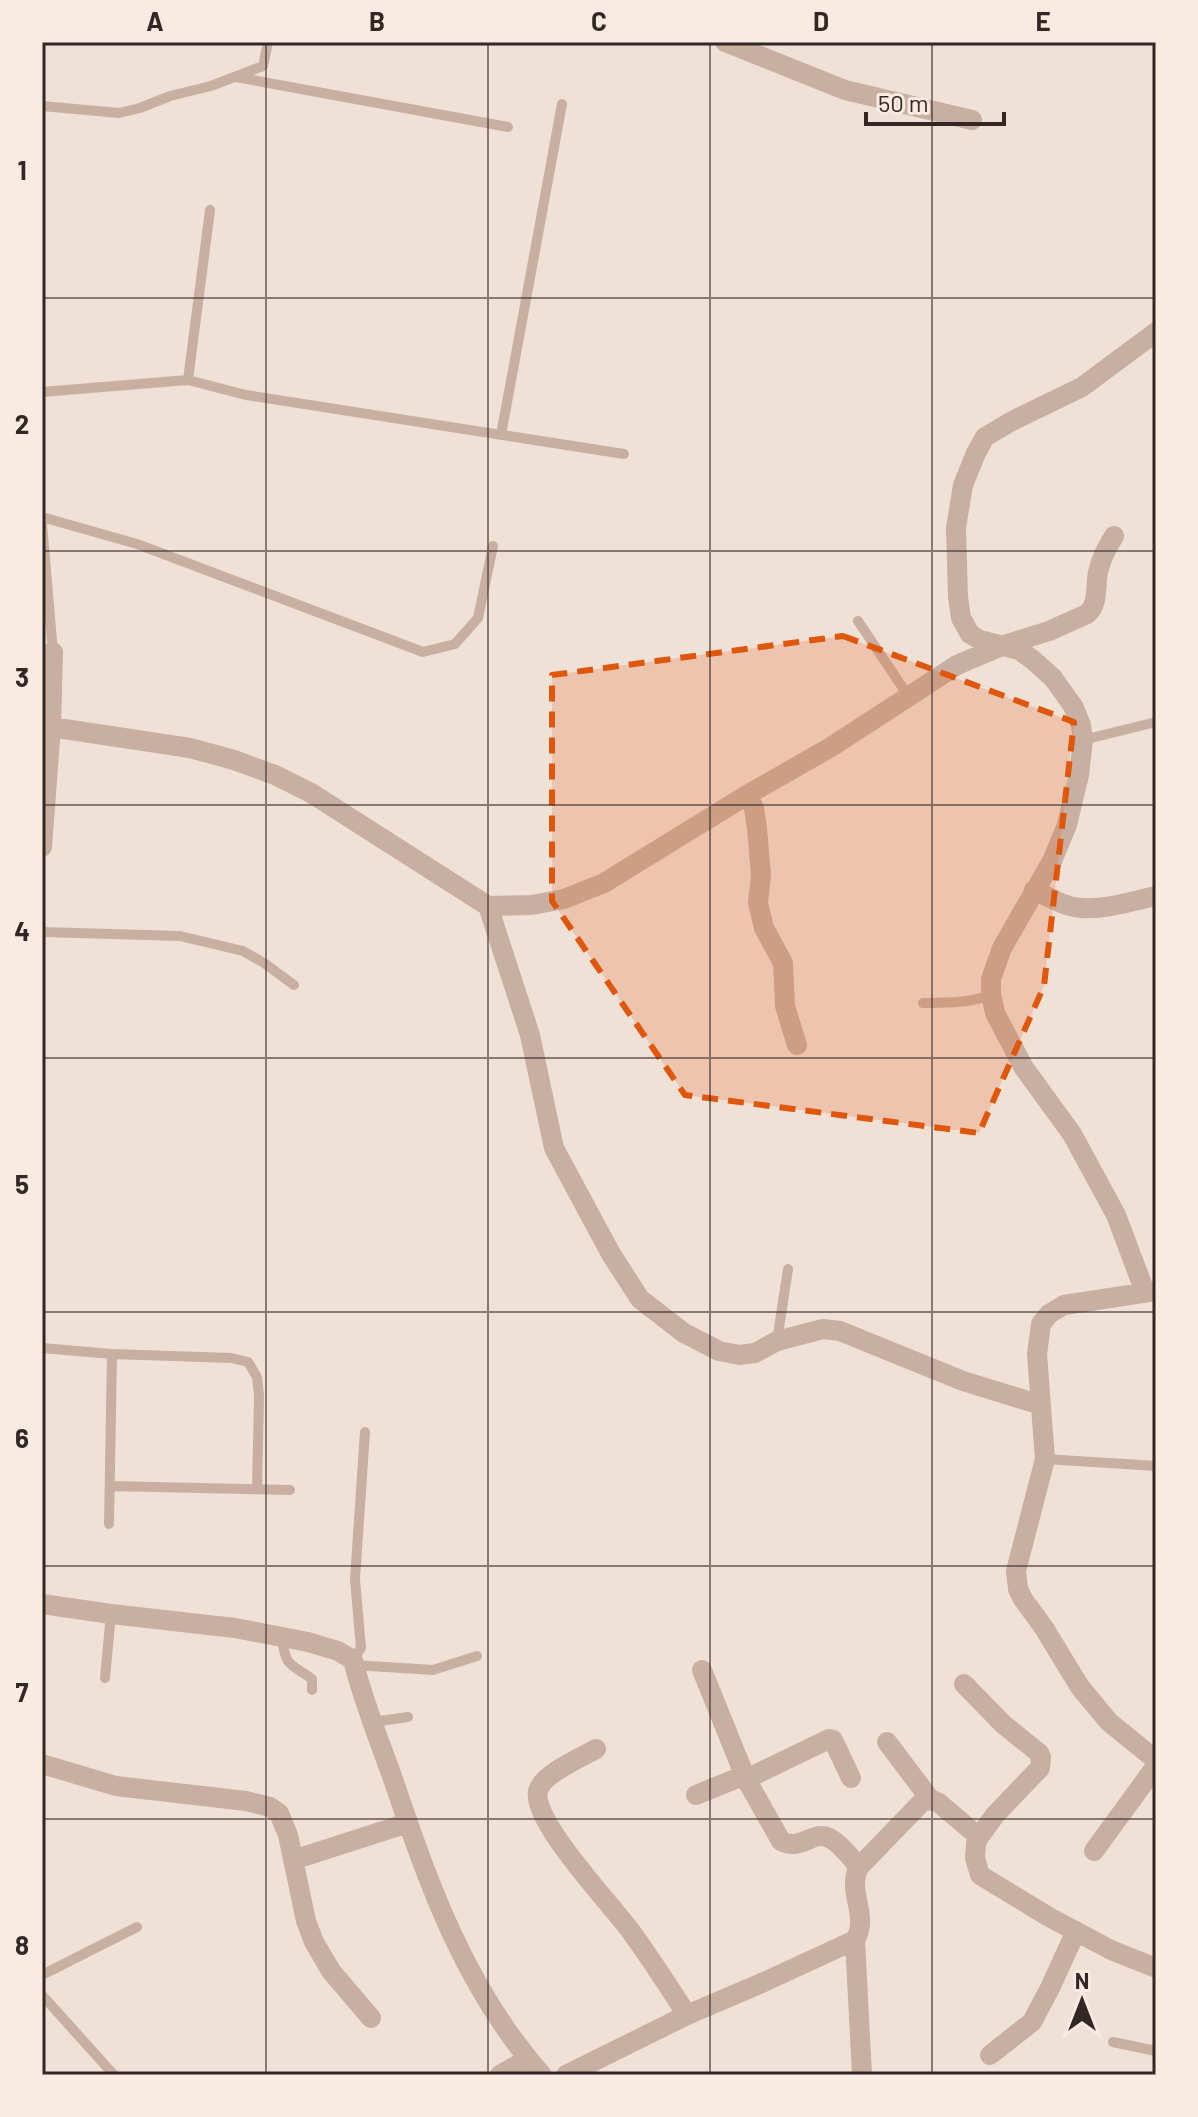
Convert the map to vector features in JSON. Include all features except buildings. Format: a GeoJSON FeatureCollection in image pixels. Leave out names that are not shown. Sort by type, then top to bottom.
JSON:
{"type":"FeatureCollection","features":[{"type":"Feature","properties":{"kind":"street"},"geometry":{"type":"LineString","coordinates":[[725,42],[845,90],[972,120]]}},
{"type":"Feature","properties":{"kind":"street"},"geometry":{"type":"LineString","coordinates":[[1156,332],[1082,387],[985,437],[963,485],[956,528],[958,597],[961,618],[970,634],[980,640],[1019,650],[1053,678],[1073,706],[1083,740],[1079,775],[1067,825],[1052,861],[1002,948],[991,979],[995,1013],[1024,1068],[1072,1134],[1116,1215],[1150,1292],[1064,1305],[1049,1314],[1041,1324],[1037,1354],[1045,1459],[1016,1571],[1018,1589],[1080,1687],[1109,1722],[1156,1760]]}},
{"type":"Feature","properties":{"kind":"street"},"geometry":{"type":"LineString","coordinates":[[48,718],[190,748],[275,775],[311,793],[488,906],[532,905],[564,899],[604,883],[831,747],[957,665],[1004,645],[1049,631],[1091,611],[1098,572],[1114,536]]}},
{"type":"Feature","properties":{"kind":"street"},"geometry":{"type":"LineString","coordinates":[[42,847],[48,655]]}},
{"type":"Feature","properties":{"kind":"street"},"geometry":{"type":"LineString","coordinates":[[747,795],[754,808],[757,828],[761,875],[758,903],[764,928],[783,963],[785,1006],[797,1045]]}},
{"type":"Feature","properties":{"kind":"street"},"geometry":{"type":"LineString","coordinates":[[1034,890],[1081,908],[1156,896]]}},
{"type":"Feature","properties":{"kind":"street"},"geometry":{"type":"LineString","coordinates":[[488,906],[530,1035],[554,1148],[611,1254],[640,1299],[684,1333],[719,1351],[739,1355],[755,1353],[777,1341],[823,1329],[840,1331],[963,1381],[1041,1405]]}},
{"type":"Feature","properties":{"kind":"street"},"geometry":{"type":"LineString","coordinates":[[42,1604],[235,1628],[338,1651],[353,1662],[444,1919],[484,1998],[542,2075]]}},
{"type":"Feature","properties":{"kind":"street"},"geometry":{"type":"LineString","coordinates":[[702,1670],[745,1777],[781,1841],[797,1845],[816,1836],[826,1836],[834,1840],[859,1867]]}},
{"type":"Feature","properties":{"kind":"street"},"geometry":{"type":"LineString","coordinates":[[964,1684],[1041,1757],[1040,1768],[995,1815],[979,1837],[975,1858],[980,1875],[1111,1950],[1156,1968]]}},
{"type":"Feature","properties":{"kind":"street"},"geometry":{"type":"LineString","coordinates":[[696,1795],[745,1777],[829,1739],[833,1740],[851,1778]]}},
{"type":"Feature","properties":{"kind":"street"},"geometry":{"type":"LineString","coordinates":[[887,1742],[930,1799],[979,1837]]}},
{"type":"Feature","properties":{"kind":"street"},"geometry":{"type":"LineString","coordinates":[[596,1749],[548,1776],[538,1788],[537,1801],[563,1848],[631,1931],[687,2015]]}},
{"type":"Feature","properties":{"kind":"street"},"geometry":{"type":"LineString","coordinates":[[42,1764],[116,1786],[246,1801],[270,1807],[279,1813],[284,1822],[306,1921],[314,1942],[331,1971],[371,2018]]}},
{"type":"Feature","properties":{"kind":"street"},"geometry":{"type":"LineString","coordinates":[[1094,1851],[1156,1766]]}},
{"type":"Feature","properties":{"kind":"street"},"geometry":{"type":"LineString","coordinates":[[566,2075],[687,2015],[855,1940],[861,1931],[855,1874],[912,1810],[930,1799]]}},
{"type":"Feature","properties":{"kind":"street"},"geometry":{"type":"LineString","coordinates":[[293,1860],[408,1823]]}},
{"type":"Feature","properties":{"kind":"street"},"geometry":{"type":"LineString","coordinates":[[990,2055],[1032,2022],[1076,1931]]}},
{"type":"Feature","properties":{"kind":"street"},"geometry":{"type":"LineString","coordinates":[[855,1940],[862,2075]]}},
{"type":"Feature","properties":{"kind":"street"},"geometry":{"type":"LineString","coordinates":[[500,2075],[528,2059]]}},
{"type":"Feature","properties":{"kind":"lane"},"geometry":{"type":"LineString","coordinates":[[42,106],[119,113],[140,108],[263,66],[268,42]]}},
{"type":"Feature","properties":{"kind":"lane"},"geometry":{"type":"LineString","coordinates":[[236,77],[508,127]]}},
{"type":"Feature","properties":{"kind":"lane"},"geometry":{"type":"LineString","coordinates":[[501,435],[562,104]]}},
{"type":"Feature","properties":{"kind":"lane"},"geometry":{"type":"LineString","coordinates":[[188,380],[210,210]]}},
{"type":"Feature","properties":{"kind":"lane"},"geometry":{"type":"LineString","coordinates":[[42,392],[188,380],[246,395],[624,454]]}},
{"type":"Feature","properties":{"kind":"lane"},"geometry":{"type":"LineString","coordinates":[[42,517],[137,544],[423,652],[455,644],[478,618],[493,546]]}},
{"type":"Feature","properties":{"kind":"lane"},"geometry":{"type":"LineString","coordinates":[[42,524],[48,655]]}},
{"type":"Feature","properties":{"kind":"lane"},"geometry":{"type":"LineString","coordinates":[[858,621],[909,697]]}},
{"type":"Feature","properties":{"kind":"lane"},"geometry":{"type":"LineString","coordinates":[[1083,740],[1156,722]]}},
{"type":"Feature","properties":{"kind":"lane"},"geometry":{"type":"LineString","coordinates":[[42,932],[180,936],[243,951],[294,985]]}},
{"type":"Feature","properties":{"kind":"lane"},"geometry":{"type":"LineString","coordinates":[[923,1003],[981,999],[991,994]]}},
{"type":"Feature","properties":{"kind":"lane"},"geometry":{"type":"LineString","coordinates":[[777,1341],[788,1269]]}},
{"type":"Feature","properties":{"kind":"lane"},"geometry":{"type":"LineString","coordinates":[[42,1348],[231,1358],[248,1362],[257,1377],[259,1396],[257,1489]]}},
{"type":"Feature","properties":{"kind":"lane"},"geometry":{"type":"LineString","coordinates":[[109,1524],[112,1354]]}},
{"type":"Feature","properties":{"kind":"lane"},"geometry":{"type":"LineString","coordinates":[[365,1432],[355,1579],[361,1648],[353,1662],[433,1670],[477,1656]]}},
{"type":"Feature","properties":{"kind":"lane"},"geometry":{"type":"LineString","coordinates":[[1045,1459],[1156,1466]]}},
{"type":"Feature","properties":{"kind":"lane"},"geometry":{"type":"LineString","coordinates":[[110,1486],[290,1490]]}},
{"type":"Feature","properties":{"kind":"lane"},"geometry":{"type":"LineString","coordinates":[[105,1678],[111,1614]]}},
{"type":"Feature","properties":{"kind":"lane"},"geometry":{"type":"LineString","coordinates":[[282,1637],[284,1656],[291,1667],[312,1679],[312,1690]]}},
{"type":"Feature","properties":{"kind":"lane"},"geometry":{"type":"LineString","coordinates":[[373,1722],[408,1717]]}},
{"type":"Feature","properties":{"kind":"lane"},"geometry":{"type":"LineString","coordinates":[[42,1975],[137,1927]]}},
{"type":"Feature","properties":{"kind":"lane"},"geometry":{"type":"LineString","coordinates":[[42,1995],[114,2075]]}},
{"type":"Feature","properties":{"kind":"lane"},"geometry":{"type":"LineString","coordinates":[[1113,2042],[1156,2051]]}},
{"type":"Feature","properties":{"kind":"highlighted area"},"geometry":{"type":"Polygon","coordinates":[[[843,636],[1074,722],[1044,986],[979,1133],[685,1095],[552,901],[552,675],[843,636]]]}}]}
